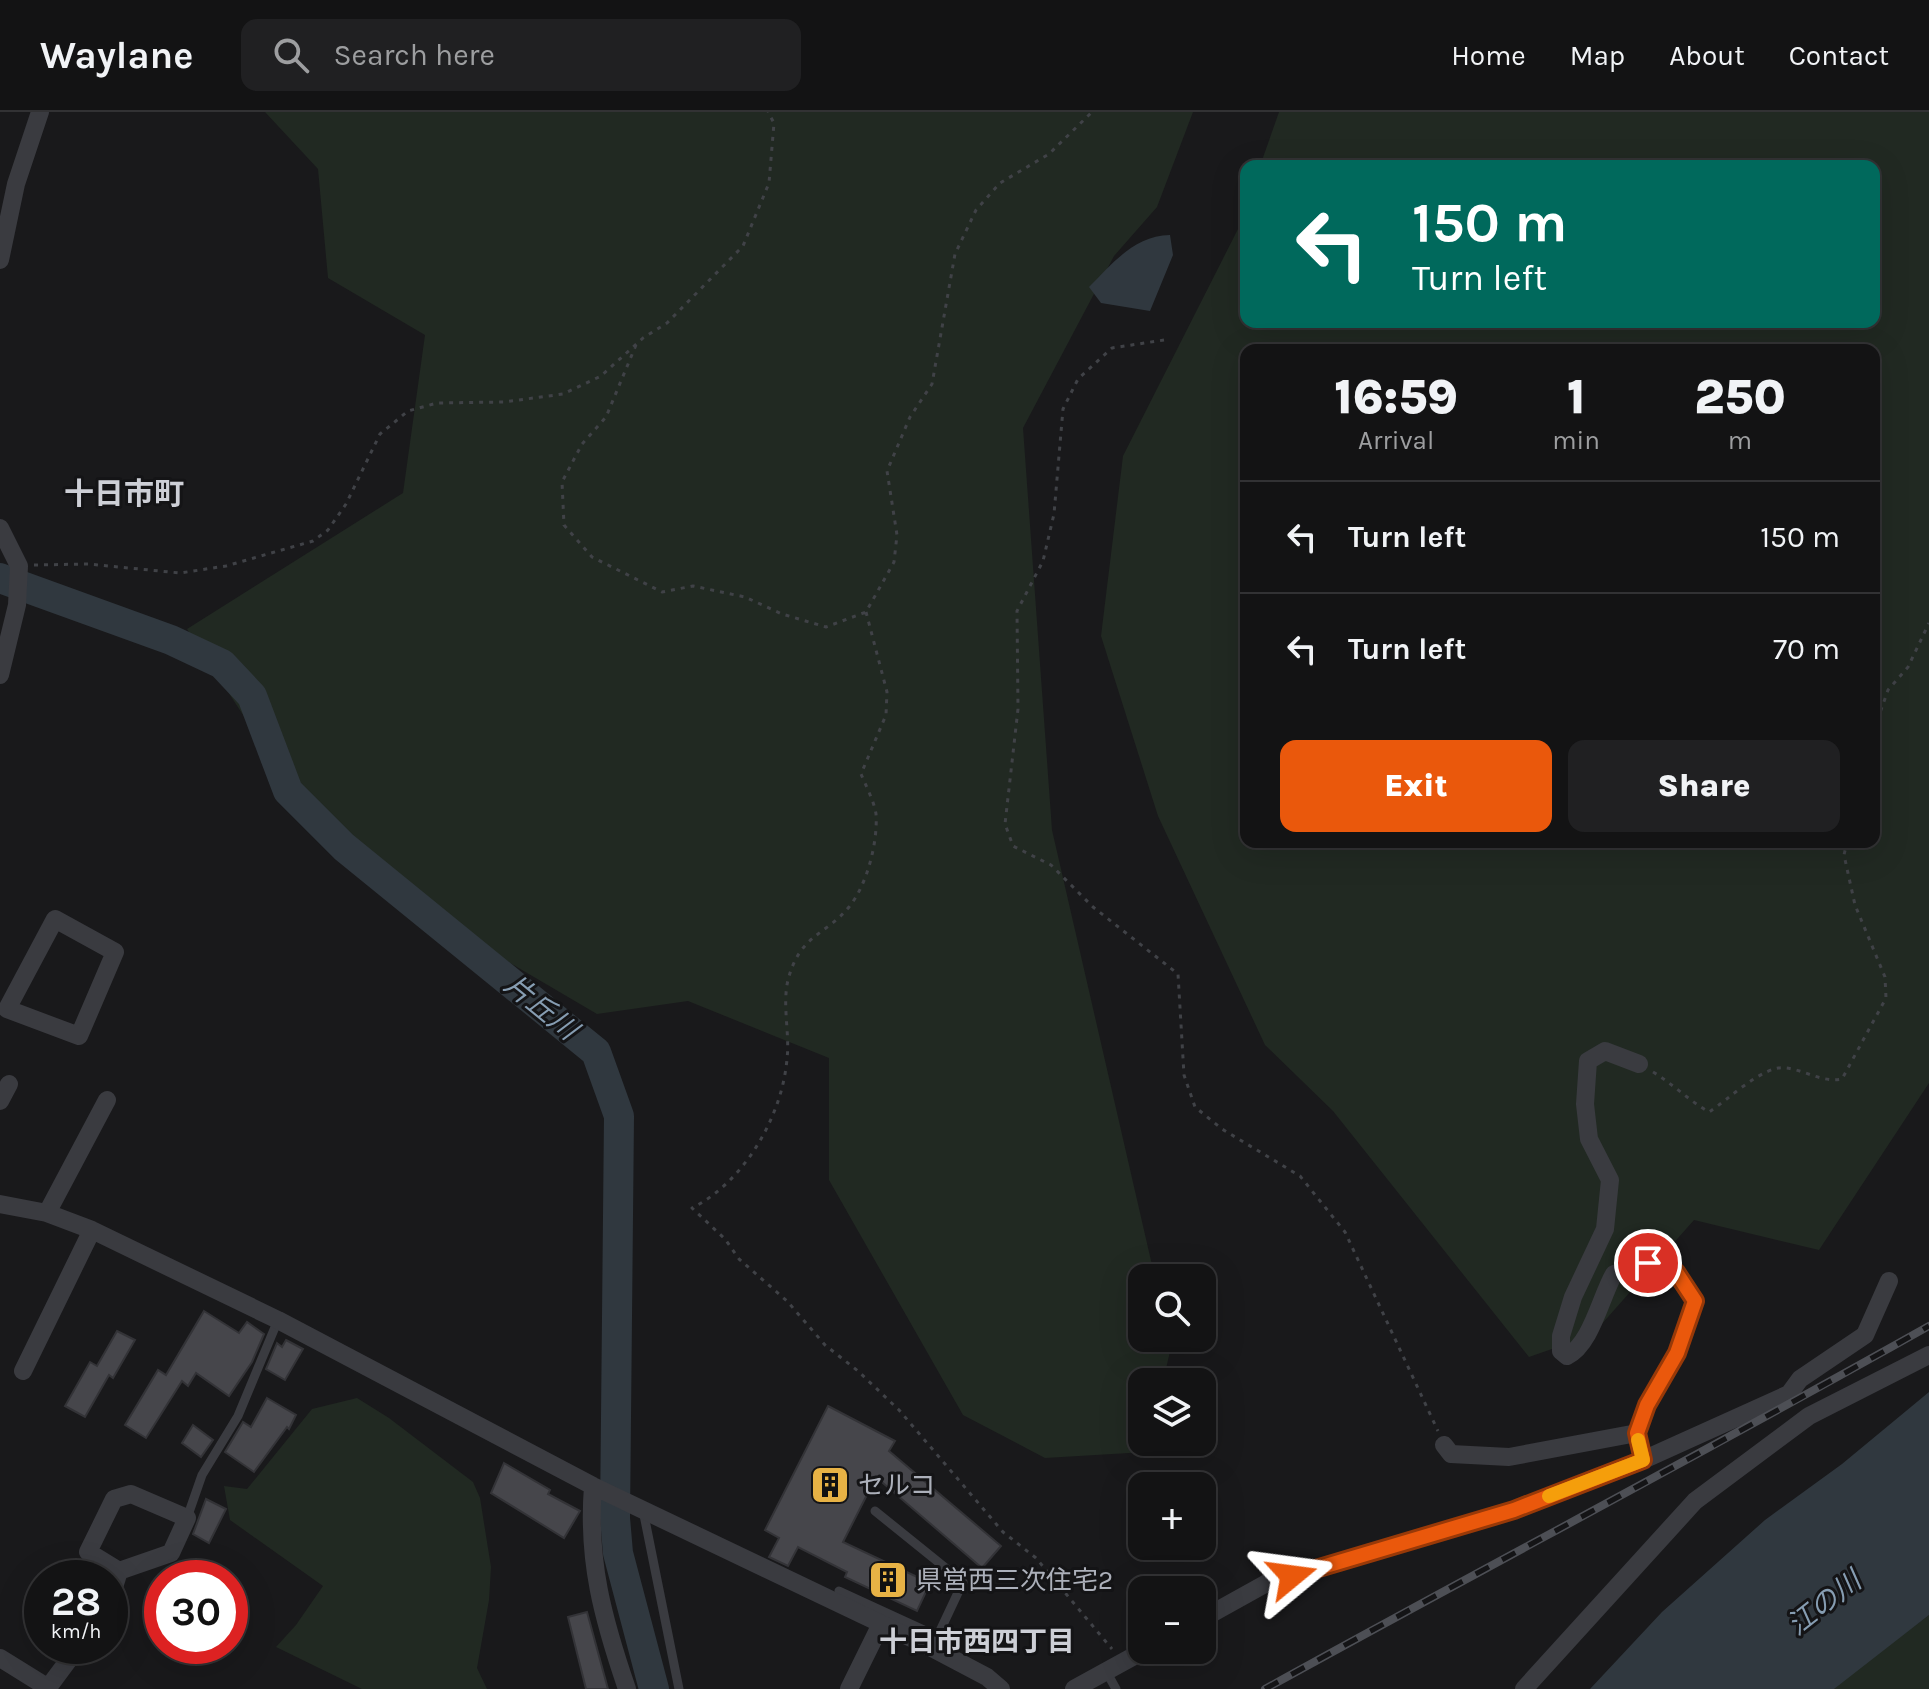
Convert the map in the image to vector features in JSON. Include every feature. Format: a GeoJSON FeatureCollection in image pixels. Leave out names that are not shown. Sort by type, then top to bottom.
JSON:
{"type":"FeatureCollection","features":[{"type":"Feature","properties":{"kind":"street"},"geometry":{"type":"LineString","coordinates":[[0,260],[16,184],[40,112]]}},
{"type":"Feature","properties":{"kind":"street"},"geometry":{"type":"LineString","coordinates":[[0,528],[18,569],[17,595],[0,675]]}},
{"type":"Feature","properties":{"kind":"street"},"geometry":{"type":"LineString","coordinates":[[55,919],[115,952],[79,1036],[4,1007],[55,919]]}},
{"type":"Feature","properties":{"kind":"street"},"geometry":{"type":"LineString","coordinates":[[1639,1064],[1605,1051],[1588,1061],[1585,1104],[1589,1139],[1610,1180],[1605,1229],[1573,1297],[1561,1336],[1561,1351],[1567,1356],[1575,1352],[1593,1323],[1603,1292],[1614,1274],[1648,1263],[1676,1272],[1695,1301],[1677,1353],[1647,1405],[1637,1433],[1643,1460]]}},
{"type":"Feature","properties":{"kind":"street"},"geometry":{"type":"LineString","coordinates":[[47,1213],[107,1100]]}},
{"type":"Feature","properties":{"kind":"street"},"geometry":{"type":"LineString","coordinates":[[0,1204],[47,1213],[92,1230],[278,1320],[598,1489],[881,1624],[934,1642],[1001,1689]]}},
{"type":"Feature","properties":{"kind":"street"},"geometry":{"type":"LineString","coordinates":[[23,1371],[92,1230]]}},
{"type":"Feature","properties":{"kind":"street"},"geometry":{"type":"LineString","coordinates":[[1216,1611],[1265,1584],[1514,1510],[1643,1460],[1789,1394],[1800,1379],[1865,1335],[1889,1281]]}},
{"type":"Feature","properties":{"kind":"street"},"geometry":{"type":"LineString","coordinates":[[1524,1689],[1695,1501],[1809,1416],[1929,1355]]}},
{"type":"Feature","properties":{"kind":"street"},"geometry":{"type":"LineString","coordinates":[[1789,1394],[1793,1403],[1809,1416]]}},
{"type":"Feature","properties":{"kind":"street"},"geometry":{"type":"LineString","coordinates":[[1444,1445],[1451,1454],[1509,1457],[1637,1433]]}},
{"type":"Feature","properties":{"kind":"street"},"geometry":{"type":"LineString","coordinates":[[598,1489],[590,1521],[593,1570],[627,1689]]}},
{"type":"Feature","properties":{"kind":"street"},"geometry":{"type":"LineString","coordinates":[[101,1560],[88,1552],[114,1499],[131,1494],[187,1518],[171,1553],[128,1568]]}},
{"type":"Feature","properties":{"kind":"street"},"geometry":{"type":"LineString","coordinates":[[849,1689],[881,1624]]}},
{"type":"Feature","properties":{"kind":"street"},"geometry":{"type":"LineString","coordinates":[[0,1658],[48,1689],[66,1664]]}},
{"type":"Feature","properties":{"kind":"street"},"geometry":{"type":"LineString","coordinates":[[1074,1689],[1107,1675],[1128,1661]]}},
{"type":"Feature","properties":{"kind":"lane"},"geometry":{"type":"LineString","coordinates":[[187,1518],[197,1497],[202,1475],[238,1416],[278,1320]]}},
{"type":"Feature","properties":{"kind":"lane"},"geometry":{"type":"LineString","coordinates":[[638,1507],[679,1689]]}},
{"type":"Feature","properties":{"kind":"lane"},"geometry":{"type":"LineString","coordinates":[[839,1591],[934,1642],[963,1582],[875,1511]]}},
{"type":"Feature","properties":{"kind":"lane"},"geometry":{"type":"LineString","coordinates":[[1107,1675],[1116,1689]]}},
{"type":"Feature","properties":{"kind":"path"},"geometry":{"type":"LineString","coordinates":[[18,569],[88,564],[180,573],[226,566],[313,541],[328,530],[346,504],[380,434],[408,411],[437,403],[504,402],[563,394],[601,376],[667,323],[743,246],[769,183],[774,123],[768,112]]}},
{"type":"Feature","properties":{"kind":"path"},"geometry":{"type":"LineString","coordinates":[[636,345],[606,417],[582,444],[562,482],[564,525],[592,557],[662,592],[693,586],[745,597],[782,614],[826,627],[866,612],[894,562],[897,535],[887,471],[910,417],[932,384],[955,254],[976,210],[1000,183],[1049,154],[1092,112]]}},
{"type":"Feature","properties":{"kind":"path"},"geometry":{"type":"LineString","coordinates":[[1164,340],[1112,348],[1078,379],[1063,409],[1054,514],[1043,561],[1017,611],[1018,709],[1005,824],[1013,846],[1051,865],[1093,907],[1178,974],[1184,1075],[1195,1107],[1222,1129],[1300,1176],[1345,1232],[1444,1445]]}},
{"type":"Feature","properties":{"kind":"path"},"geometry":{"type":"LineString","coordinates":[[866,612],[887,692],[886,715],[861,774],[876,814],[871,867],[849,906],[805,942],[788,981],[787,1059],[776,1113],[753,1154],[705,1201],[692,1208],[725,1239],[739,1259],[787,1301],[825,1345],[899,1410],[1003,1532],[1036,1558],[1107,1675]]}},
{"type":"Feature","properties":{"kind":"path"},"geometry":{"type":"LineString","coordinates":[[1880,713],[1888,690],[1908,667],[1929,623]]}},
{"type":"Feature","properties":{"kind":"path"},"geometry":{"type":"LineString","coordinates":[[1639,1064],[1709,1112],[1759,1075],[1783,1067],[1831,1081],[1842,1079],[1886,998],[1885,977],[1855,905],[1844,855],[1846,848]]}},
{"type":"Feature","properties":{"kind":"shaded area"},"geometry":{"type":"Polygon","coordinates":[[[265,112],[1193,112],[1157,207],[1114,256],[1023,428],[1052,830],[1152,1264],[1128,1264],[1128,1352],[1170,1352],[1166,1368],[1128,1368],[1128,1453],[1045,1458],[963,1415],[829,1180],[829,1058],[688,1001],[597,1014],[432,917],[296,796],[187,629],[403,493],[425,335],[328,278],[318,169],[265,112]]]}},
{"type":"Feature","properties":{"kind":"shaded area"},"geometry":{"type":"Polygon","coordinates":[[[1279,112],[1929,112],[1929,1083],[1819,1250],[1694,1220],[1592,1335],[1529,1357],[1333,1111],[1265,1045],[1158,816],[1101,636],[1123,456],[1240,223],[1240,328],[1880,328],[1880,160],[1262,160],[1279,112]]]}},
{"type":"Feature","properties":{"kind":"shaded area"},"geometry":{"type":"Polygon","coordinates":[[[357,1398],[389,1418],[473,1482],[480,1498],[491,1567],[489,1600],[477,1668],[487,1689],[362,1689],[276,1647],[296,1625],[323,1586],[230,1520],[224,1486],[247,1489],[312,1409],[357,1398]]]}},
{"type":"Feature","properties":{"kind":"shaded area"},"geometry":{"type":"Polygon","coordinates":[[[1929,1615],[1929,1689],[1834,1689],[1845,1678],[1929,1615]]]}},
{"type":"Feature","properties":{"kind":"water"},"geometry":{"type":"Polygon","coordinates":[[[1170,235],[1173,255],[1150,311],[1101,303],[1089,287],[1107,269],[1125,252],[1146,240],[1170,235]]]}},
{"type":"Feature","properties":{"kind":"water","name":"江の川"},"geometry":{"type":"Polygon","coordinates":[[[1929,1392],[1929,1615],[1834,1689],[1590,1689],[1662,1612],[1765,1520],[1842,1464],[1929,1392]]]}},
{"type":"Feature","properties":{"kind":"building"},"geometry":{"type":"Polygon","coordinates":[[[204,1311],[239,1333],[247,1322],[264,1334],[252,1362],[229,1396],[196,1373],[188,1386],[182,1381],[146,1438],[125,1425],[158,1370],[166,1375],[204,1311]]]}},
{"type":"Feature","properties":{"kind":"building"},"geometry":{"type":"Polygon","coordinates":[[[117,1331],[135,1340],[113,1378],[109,1375],[85,1417],[65,1406],[90,1362],[97,1366],[117,1331]]]}},
{"type":"Feature","properties":{"kind":"building"},"geometry":{"type":"Polygon","coordinates":[[[286,1340],[303,1349],[285,1380],[266,1369],[277,1343],[282,1347],[286,1340]]]}},
{"type":"Feature","properties":{"kind":"building"},"geometry":{"type":"Polygon","coordinates":[[[267,1398],[296,1415],[289,1429],[287,1427],[254,1472],[225,1452],[243,1422],[251,1427],[267,1398]]]}},
{"type":"Feature","properties":{"kind":"building","name":"セルコ"},"geometry":{"type":"Polygon","coordinates":[[[828,1406],[895,1441],[889,1451],[1001,1546],[982,1568],[876,1477],[843,1542],[930,1583],[917,1611],[845,1577],[847,1572],[798,1547],[788,1566],[769,1557],[779,1538],[765,1530],[828,1406]]]}},
{"type":"Feature","properties":{"kind":"building"},"geometry":{"type":"Polygon","coordinates":[[[193,1425],[213,1440],[201,1457],[182,1443],[193,1425]]]}},
{"type":"Feature","properties":{"kind":"building"},"geometry":{"type":"Polygon","coordinates":[[[504,1463],[550,1490],[548,1494],[580,1511],[564,1538],[491,1493],[504,1463]]]}},
{"type":"Feature","properties":{"kind":"building"},"geometry":{"type":"Polygon","coordinates":[[[206,1499],[226,1509],[209,1543],[193,1534],[206,1499]]]}},
{"type":"Feature","properties":{"kind":"building"},"geometry":{"type":"Polygon","coordinates":[[[587,1612],[608,1689],[586,1689],[568,1617],[587,1612]]]}},
{"type":"Feature","properties":{"kind":"waterway","name":"片丘川"},"geometry":{"type":"LineString","coordinates":[[0,578],[171,640],[222,664],[252,696],[288,791],[344,847],[596,1052],[619,1116],[615,1518],[618,1553],[654,1689]]}},
{"type":"Feature","properties":{"kind":"railway"},"geometry":{"type":"LineString","coordinates":[[1265,1689],[1929,1326]]}},
{"type":"Feature","properties":{"kind":"slow traffic"},"geometry":{"type":"LineString","coordinates":[[1549,1496],[1643,1460],[1638,1440]]}},
{"type":"Feature","properties":{"kind":"place","name":"セルコ"},"geometry":{"type":"Point","coordinates":[830,1485]}},
{"type":"Feature","properties":{"kind":"place","name":"県営西三次住宅2"},"geometry":{"type":"Point","coordinates":[888,1580]}},
{"type":"Feature","properties":{"kind":"district","name":"十日市町"},"geometry":{"type":"Point","coordinates":[124,494]}},
{"type":"Feature","properties":{"kind":"district","name":"十日市西四丁目"},"geometry":{"type":"Point","coordinates":[977,1641]}},
{"type":"Feature","properties":{"kind":"route"},"geometry":{"type":"LineString","coordinates":[[1292,1576],[1514,1510],[1643,1460],[1637,1433],[1647,1405],[1677,1353],[1695,1301],[1676,1272],[1648,1263]]}}]}
